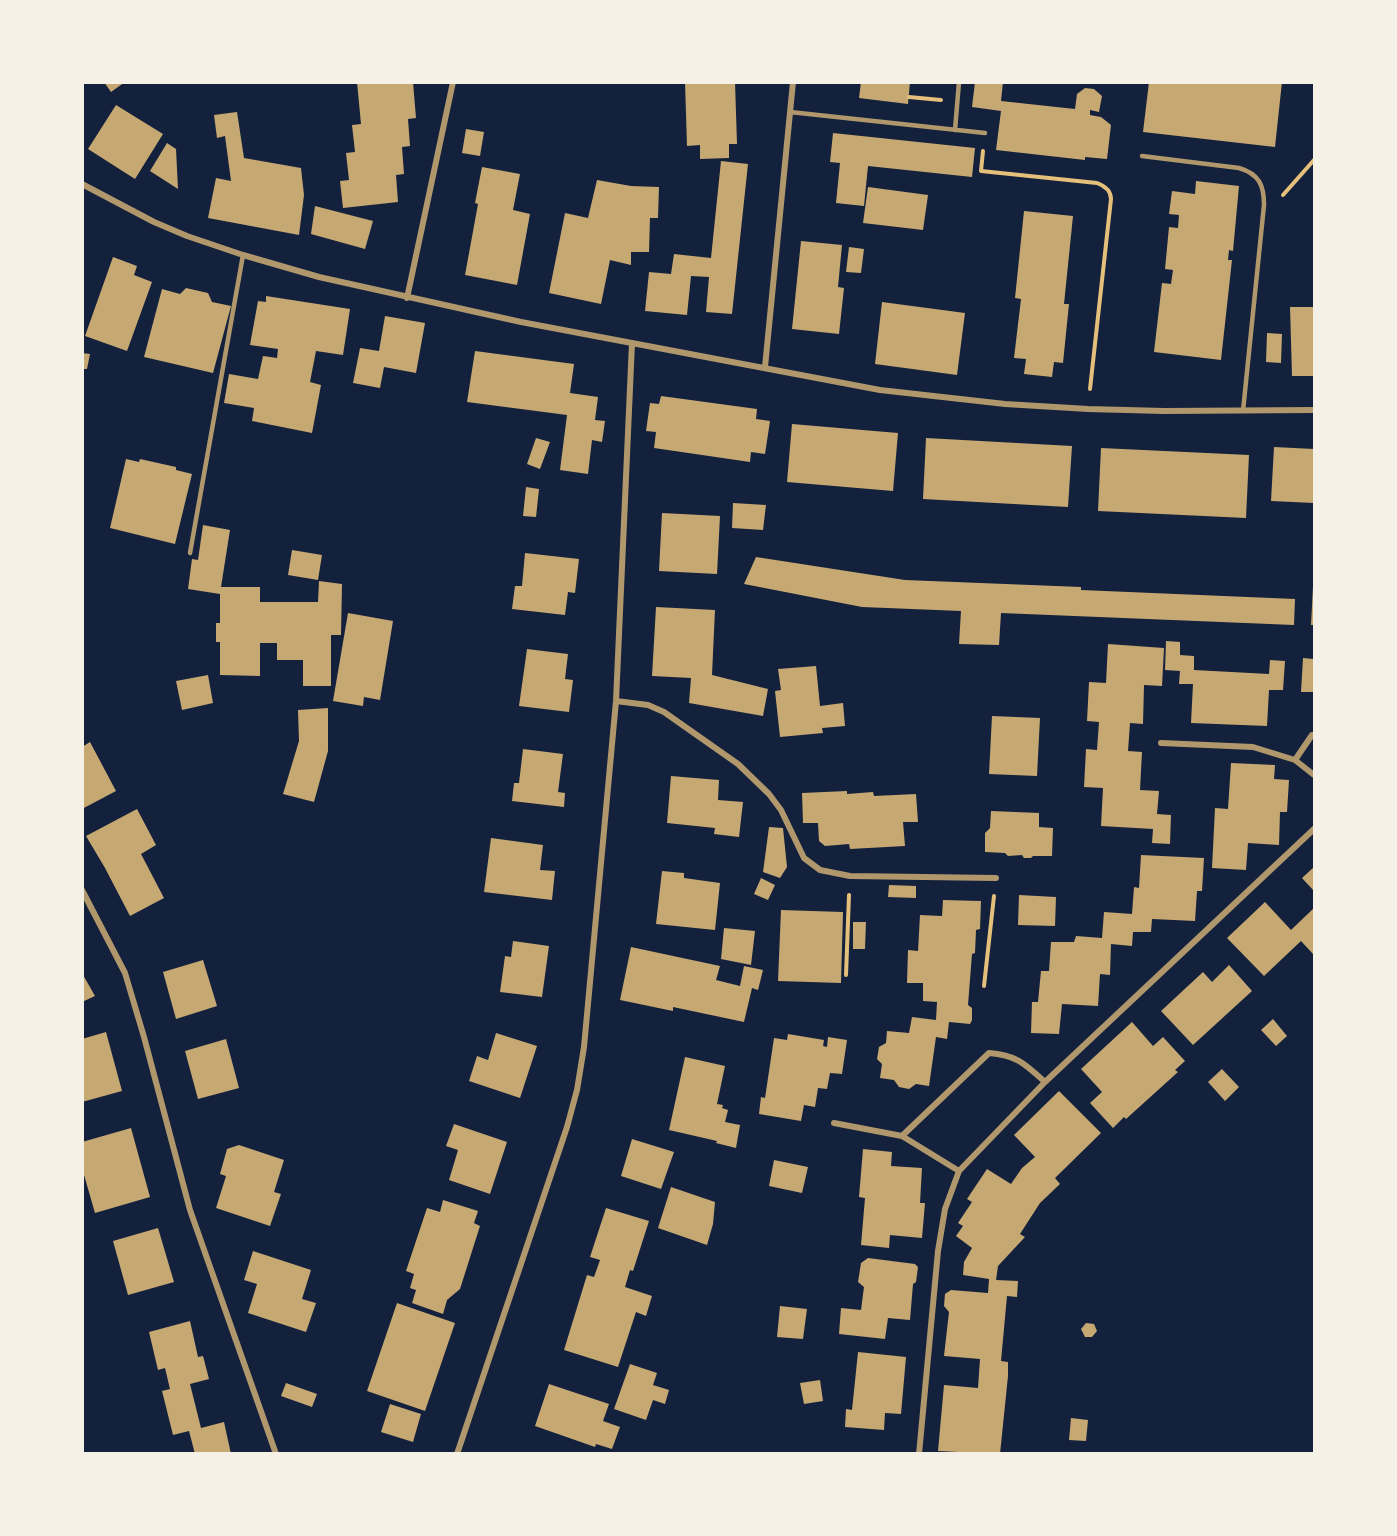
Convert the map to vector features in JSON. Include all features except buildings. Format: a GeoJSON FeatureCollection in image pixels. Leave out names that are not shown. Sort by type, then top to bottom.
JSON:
{"type":"FeatureCollection","features":[{"type":"Feature","properties":{"kind":"street"},"geometry":{"type":"LineString","coordinates":[[407,298],[453,82]]}},
{"type":"Feature","properties":{"kind":"street"},"geometry":{"type":"LineString","coordinates":[[765,367],[793,82]]}},
{"type":"Feature","properties":{"kind":"street"},"geometry":{"type":"LineString","coordinates":[[82,184],[154,222],[243,255],[319,277],[407,298],[632,343],[903,393],[1005,405],[1088,409],[1314,410]]}},
{"type":"Feature","properties":{"kind":"street"},"geometry":{"type":"LineString","coordinates":[[457,1454],[567,1127],[577,1090],[584,1047],[616,701],[632,343]]}},
{"type":"Feature","properties":{"kind":"street"},"geometry":{"type":"LineString","coordinates":[[616,701],[648,705],[664,712],[738,764],[769,794],[781,810],[804,858],[820,870],[850,876],[996,878]]}},
{"type":"Feature","properties":{"kind":"street"},"geometry":{"type":"LineString","coordinates":[[1295,760],[1314,735]]}},
{"type":"Feature","properties":{"kind":"street"},"geometry":{"type":"LineString","coordinates":[[1161,742],[1253,747],[1295,760],[1314,775]]}},
{"type":"Feature","properties":{"kind":"street"},"geometry":{"type":"LineString","coordinates":[[919,1454],[938,1251],[945,1209],[960,1171],[1045,1082],[1314,829]]}},
{"type":"Feature","properties":{"kind":"street"},"geometry":{"type":"LineString","coordinates":[[82,890],[125,973],[190,1210],[276,1454]]}},
{"type":"Feature","properties":{"kind":"street"},"geometry":{"type":"LineString","coordinates":[[902,1136],[989,1053],[1005,1054],[1021,1060],[1045,1082]]}},
{"type":"Feature","properties":{"kind":"street"},"geometry":{"type":"LineString","coordinates":[[834,1123],[902,1136],[960,1171]]}},
{"type":"Feature","properties":{"kind":"lane"},"geometry":{"type":"LineString","coordinates":[[955,130],[960,82]]}},
{"type":"Feature","properties":{"kind":"lane"},"geometry":{"type":"LineString","coordinates":[[790,112],[985,133]]}},
{"type":"Feature","properties":{"kind":"lane"},"geometry":{"type":"LineString","coordinates":[[1142,156],[1247,170],[1261,183],[1264,205],[1243,411]]}},
{"type":"Feature","properties":{"kind":"lane"},"geometry":{"type":"LineString","coordinates":[[190,553],[243,255]]}},
{"type":"Feature","properties":{"kind":"path"},"geometry":{"type":"LineString","coordinates":[[909,97],[957,102]]}},
{"type":"Feature","properties":{"kind":"path"},"geometry":{"type":"LineString","coordinates":[[985,133],[981,171],[1097,183],[1106,188],[1111,195],[1088,409]]}},
{"type":"Feature","properties":{"kind":"path"},"geometry":{"type":"LineString","coordinates":[[1264,205],[1281,197],[1314,160]]}},
{"type":"Feature","properties":{"kind":"path"},"geometry":{"type":"LineString","coordinates":[[846,975],[850,876]]}},
{"type":"Feature","properties":{"kind":"path"},"geometry":{"type":"LineString","coordinates":[[984,986],[996,878]]}}]}
